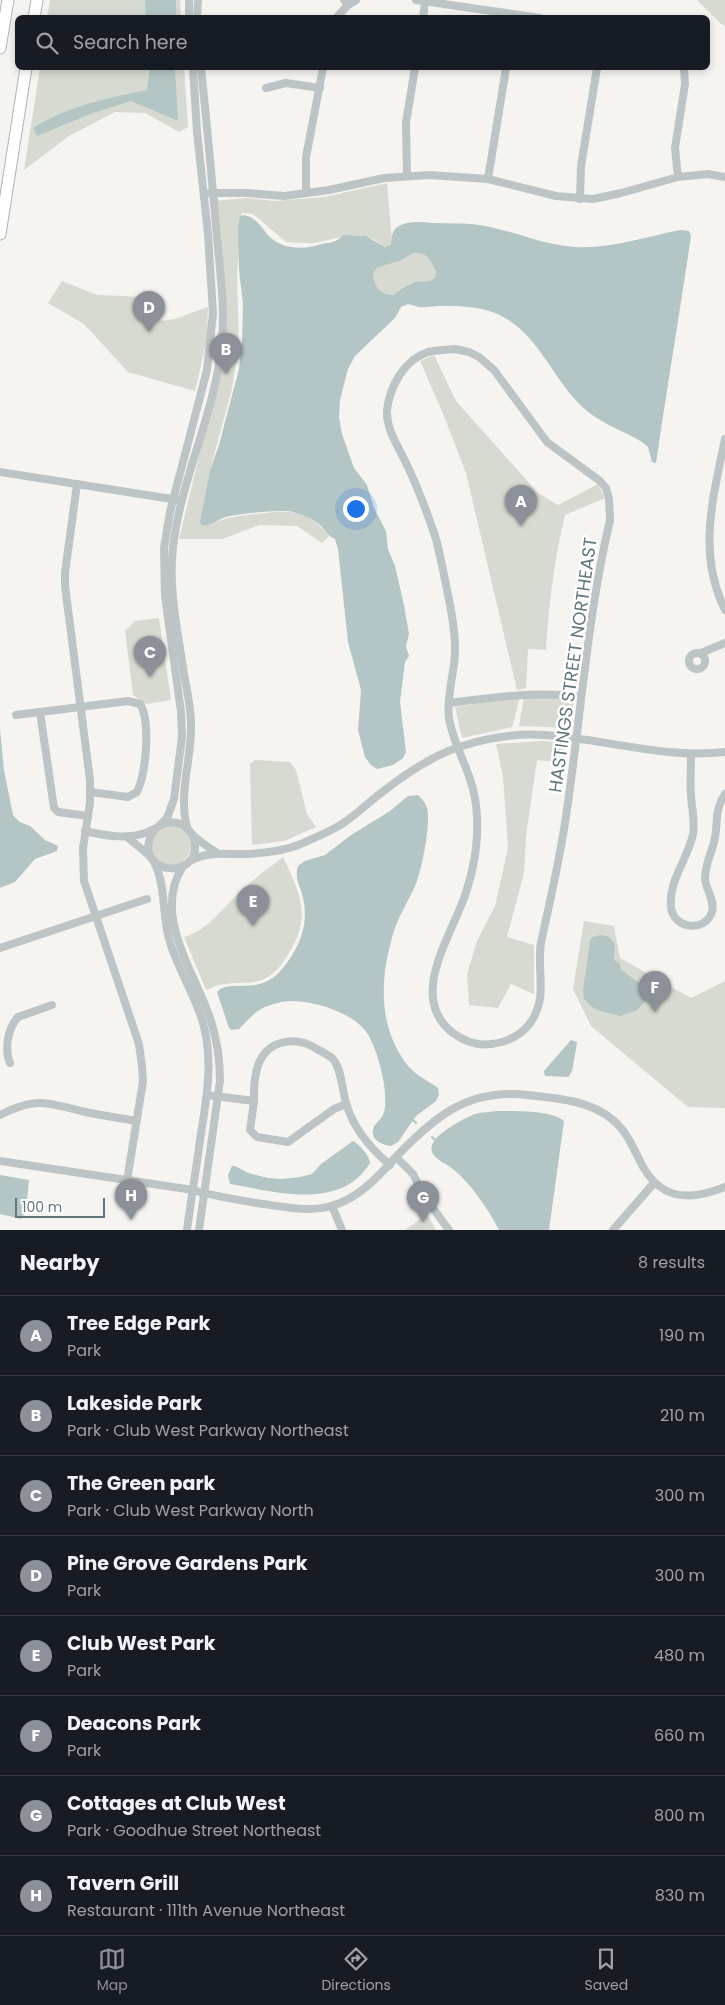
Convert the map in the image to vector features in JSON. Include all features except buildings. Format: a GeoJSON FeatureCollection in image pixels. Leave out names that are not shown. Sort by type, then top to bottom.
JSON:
{"type":"FeatureCollection","features":[{"type":"Feature","properties":{"kind":"highway"},"geometry":{"type":"LineString","coordinates":[[0,48],[8,0]]}},
{"type":"Feature","properties":{"kind":"highway"},"geometry":{"type":"LineString","coordinates":[[34,15],[37,0]]}},
{"type":"Feature","properties":{"kind":"highway"},"geometry":{"type":"LineString","coordinates":[[0,234],[26,70]]}},
{"type":"Feature","properties":{"kind":"street"},"geometry":{"type":"LineString","coordinates":[[189,15],[190,0]]}},
{"type":"Feature","properties":{"kind":"street"},"geometry":{"type":"LineString","coordinates":[[197,15],[198,0]]}},
{"type":"Feature","properties":{"kind":"street"},"geometry":{"type":"LineString","coordinates":[[338,15],[346,3],[356,0]]}},
{"type":"Feature","properties":{"kind":"street"},"geometry":{"type":"LineString","coordinates":[[416,0],[508,15]]}},
{"type":"Feature","properties":{"kind":"street"},"geometry":{"type":"LineString","coordinates":[[423,15],[425,1]]}},
{"type":"Feature","properties":{"kind":"street"},"geometry":{"type":"LineString","coordinates":[[187,1230],[209,1076],[204,1024],[172,948],[165,919],[160,875],[148,850],[148,842],[151,834],[167,818],[174,799],[182,737],[181,712],[164,583],[164,548],[174,498],[208,370],[213,313],[193,70]]}},
{"type":"Feature","properties":{"kind":"street"},"geometry":{"type":"LineString","coordinates":[[187,828],[183,804],[190,752],[191,723],[179,641],[173,575],[173,549],[180,505],[218,372],[223,316],[202,70]]}},
{"type":"Feature","properties":{"kind":"street"},"geometry":{"type":"LineString","coordinates":[[306,193],[306,157],[323,70]]}},
{"type":"Feature","properties":{"kind":"street"},"geometry":{"type":"LineString","coordinates":[[407,176],[406,124],[415,70]]}},
{"type":"Feature","properties":{"kind":"street"},"geometry":{"type":"LineString","coordinates":[[488,179],[506,70]]}},
{"type":"Feature","properties":{"kind":"street"},"geometry":{"type":"LineString","coordinates":[[580,199],[581,166],[597,70]]}},
{"type":"Feature","properties":{"kind":"street"},"geometry":{"type":"LineString","coordinates":[[678,177],[675,158],[685,84],[684,70]]}},
{"type":"Feature","properties":{"kind":"street"},"geometry":{"type":"LineString","coordinates":[[266,88],[286,83],[320,88]]}},
{"type":"Feature","properties":{"kind":"street"},"geometry":{"type":"LineString","coordinates":[[203,194],[246,193],[284,196],[384,178],[448,176],[488,179],[556,196],[593,199],[678,177],[708,174],[725,177]]}},
{"type":"Feature","properties":{"kind":"street","name":"HASTINGS STREET NORTHEAST"},"geometry":{"type":"LineString","coordinates":[[449,703],[455,650],[450,601],[434,532],[405,461],[390,434],[387,412],[392,390],[401,373],[412,360],[426,353],[455,350],[469,352],[479,357],[494,370],[547,442],[587,470],[606,488],[609,499],[610,520],[594,598],[559,863],[540,947],[541,998],[538,1010],[530,1024],[518,1035],[507,1041],[492,1044],[468,1042],[447,1028],[439,1018],[432,995],[432,982],[436,968],[468,888],[478,825],[476,803],[470,778],[458,748]]}},
{"type":"Feature","properties":{"kind":"street"},"geometry":{"type":"LineString","coordinates":[[725,439],[714,493],[709,536],[709,560],[725,610]]}},
{"type":"Feature","properties":{"kind":"street"},"geometry":{"type":"LineString","coordinates":[[0,472],[174,498],[182,502]]}},
{"type":"Feature","properties":{"kind":"street"},"geometry":{"type":"LineString","coordinates":[[77,484],[65,573],[90,792],[83,848],[84,882],[139,1044],[143,1081],[127,1181]]}},
{"type":"Feature","properties":{"kind":"street"},"geometry":{"type":"LineString","coordinates":[[701,653],[725,643]]}},
{"type":"Feature","properties":{"kind":"street"},"geometry":{"type":"LineString","coordinates":[[458,748],[449,717],[449,703],[531,694],[582,697]]}},
{"type":"Feature","properties":{"kind":"street"},"geometry":{"type":"LineString","coordinates":[[16,715],[128,700],[140,704],[145,715],[145,754],[137,792],[128,797],[90,792]]}},
{"type":"Feature","properties":{"kind":"street"},"geometry":{"type":"LineString","coordinates":[[40,712],[54,808],[58,812],[88,816]]}},
{"type":"Feature","properties":{"kind":"street"},"geometry":{"type":"LineString","coordinates":[[127,837],[153,860],[165,868],[171,869],[183,866],[197,857],[217,852],[238,854],[276,851],[325,833],[346,821],[419,766],[442,754],[478,742],[516,735],[543,734],[634,748],[691,754],[725,752]]}},
{"type":"Feature","properties":{"kind":"street"},"geometry":{"type":"LineString","coordinates":[[691,754],[691,794],[694,828],[690,844],[675,880],[670,906],[675,919],[686,925],[695,926],[700,924],[711,914],[713,902],[705,881],[705,872],[716,833],[716,814],[725,794]]}},
{"type":"Feature","properties":{"kind":"street"},"geometry":{"type":"LineString","coordinates":[[85,831],[127,837],[145,834],[170,822],[182,824],[193,835],[217,852]]}},
{"type":"Feature","properties":{"kind":"street"},"geometry":{"type":"LineString","coordinates":[[190,861],[195,848],[193,835]]}},
{"type":"Feature","properties":{"kind":"street"},"geometry":{"type":"LineString","coordinates":[[183,866],[172,890],[174,922],[184,956],[215,1035],[220,1067],[199,1230]]}},
{"type":"Feature","properties":{"kind":"street"},"geometry":{"type":"LineString","coordinates":[[0,948],[147,899]]}},
{"type":"Feature","properties":{"kind":"street"},"geometry":{"type":"LineString","coordinates":[[10,1063],[7,1052],[11,1025],[18,1017],[52,1005]]}},
{"type":"Feature","properties":{"kind":"street"},"geometry":{"type":"LineString","coordinates":[[346,1104],[334,1109],[288,1142],[257,1137],[250,1130],[256,1071],[260,1061],[277,1044],[296,1041],[309,1043],[332,1058],[337,1065],[346,1104],[362,1137],[390,1165]]}},
{"type":"Feature","properties":{"kind":"street"},"geometry":{"type":"LineString","coordinates":[[0,1161],[310,1210],[332,1206],[363,1190],[426,1127],[459,1104],[498,1094],[527,1095],[577,1102],[612,1118],[627,1136],[645,1174],[654,1183],[672,1193],[696,1196],[725,1187]]}},
{"type":"Feature","properties":{"kind":"street"},"geometry":{"type":"LineString","coordinates":[[207,1095],[254,1101]]}},
{"type":"Feature","properties":{"kind":"street"},"geometry":{"type":"LineString","coordinates":[[0,1115],[21,1106],[50,1103],[90,1113],[136,1121]]}},
{"type":"Feature","properties":{"kind":"street"},"geometry":{"type":"LineString","coordinates":[[396,1157],[413,1174],[424,1196],[449,1230]]}},
{"type":"Feature","properties":{"kind":"street"},"geometry":{"type":"LineString","coordinates":[[613,1230],[654,1183]]}},
{"type":"Feature","properties":{"kind":"street"},"geometry":{"type":"LineString","coordinates":[[332,1206],[342,1230]]}},
{"type":"Feature","properties":{"kind":"shaded area"},"geometry":{"type":"Polygon","coordinates":[[[50,0],[180,0],[181,15],[48,15],[50,0]]]}},
{"type":"Feature","properties":{"kind":"shaded area"},"geometry":{"type":"Polygon","coordinates":[[[145,0],[176,0],[176,15],[146,15],[145,0]]]}},
{"type":"Feature","properties":{"kind":"shaded area"},"geometry":{"type":"Polygon","coordinates":[[[697,0],[725,0],[725,26],[720,23],[697,0]]]}},
{"type":"Feature","properties":{"kind":"shaded area"},"geometry":{"type":"Polygon","coordinates":[[[40,70],[184,70],[188,127],[179,132],[145,113],[115,112],[69,136],[24,170],[40,70]]]}},
{"type":"Feature","properties":{"kind":"shaded area"},"geometry":{"type":"Polygon","coordinates":[[[150,70],[175,70],[178,121],[131,101],[90,114],[37,136],[33,128],[74,108],[147,90],[150,70]]]}},
{"type":"Feature","properties":{"kind":"shaded area"},"geometry":{"type":"Polygon","coordinates":[[[387,183],[392,241],[391,245],[385,247],[367,237],[358,235],[314,243],[286,242],[253,214],[242,213],[237,275],[239,345],[232,389],[210,470],[200,521],[210,525],[238,516],[278,512],[296,513],[313,520],[329,536],[322,543],[297,526],[259,525],[222,539],[179,539],[223,358],[226,303],[219,219],[214,201],[247,198],[274,201],[324,197],[387,183]]]}},
{"type":"Feature","properties":{"kind":"shaded area"},"geometry":{"type":"Polygon","coordinates":[[[244,215],[254,220],[267,234],[279,243],[300,248],[333,242],[343,235],[366,236],[385,247],[391,245],[392,234],[396,228],[400,225],[414,222],[482,225],[553,244],[575,247],[628,242],[680,230],[689,231],[691,236],[656,463],[652,462],[648,447],[642,442],[586,410],[574,398],[523,332],[510,321],[495,313],[467,307],[421,307],[408,304],[401,307],[395,318],[355,356],[348,369],[340,400],[339,417],[342,434],[354,468],[367,485],[374,508],[386,531],[388,549],[395,566],[409,634],[406,646],[409,656],[405,662],[400,702],[406,752],[403,758],[393,765],[377,769],[371,765],[365,757],[358,730],[361,690],[348,642],[338,549],[335,539],[318,523],[304,515],[287,511],[232,516],[210,524],[201,525],[200,521],[210,470],[219,445],[239,369],[243,304],[239,270],[238,225],[240,217],[244,215]],[[414,253],[399,261],[377,268],[373,274],[375,283],[381,292],[394,295],[413,283],[428,281],[435,277],[436,271],[428,258],[419,253],[414,253]]]}},
{"type":"Feature","properties":{"kind":"shaded area"},"geometry":{"type":"Polygon","coordinates":[[[414,253],[423,254],[429,258],[437,272],[435,277],[428,281],[418,281],[410,284],[394,295],[381,292],[376,287],[373,274],[377,268],[414,253]]]}},
{"type":"Feature","properties":{"kind":"shaded area"},"geometry":{"type":"Polygon","coordinates":[[[62,281],[97,295],[144,297],[161,321],[175,319],[208,307],[207,339],[195,391],[128,372],[84,324],[48,303],[62,281]]]}},
{"type":"Feature","properties":{"kind":"shaded area"},"geometry":{"type":"Polygon","coordinates":[[[434,355],[456,401],[538,493],[558,505],[598,484],[605,498],[565,515],[552,582],[546,650],[528,649],[526,688],[517,690],[466,473],[420,361],[434,355]]]}},
{"type":"Feature","properties":{"kind":"shaded area"},"geometry":{"type":"Polygon","coordinates":[[[159,618],[171,700],[146,704],[133,695],[125,631],[135,621],[159,618]]]}},
{"type":"Feature","properties":{"kind":"shaded area"},"geometry":{"type":"Polygon","coordinates":[[[520,697],[512,727],[462,738],[455,707],[520,697]]]}},
{"type":"Feature","properties":{"kind":"shaded area"},"geometry":{"type":"Polygon","coordinates":[[[524,697],[574,699],[569,728],[519,726],[524,697]]]}},
{"type":"Feature","properties":{"kind":"shaded area"},"geometry":{"type":"Polygon","coordinates":[[[0,729],[4,770],[13,815],[20,822],[30,826],[45,840],[58,846],[57,851],[35,859],[15,882],[0,888],[0,729]]]}},
{"type":"Feature","properties":{"kind":"shaded area"},"geometry":{"type":"Polygon","coordinates":[[[542,741],[567,743],[564,763],[537,760],[526,836],[524,873],[507,937],[534,945],[534,994],[511,984],[498,1008],[469,1005],[467,974],[477,941],[495,906],[508,848],[503,776],[496,744],[542,741]]]}},
{"type":"Feature","properties":{"kind":"shaded area"},"geometry":{"type":"Polygon","coordinates":[[[255,760],[290,762],[296,770],[307,814],[316,827],[284,841],[252,845],[250,764],[255,760]]]}},
{"type":"Feature","properties":{"kind":"shaded area"},"geometry":{"type":"Polygon","coordinates":[[[418,795],[427,808],[428,815],[425,847],[418,879],[393,934],[386,967],[384,1000],[390,1032],[396,1047],[412,1070],[438,1088],[439,1095],[436,1101],[416,1116],[398,1142],[391,1146],[377,1141],[373,1134],[375,1125],[384,1112],[384,1085],[380,1064],[370,1038],[357,1022],[336,1010],[324,1006],[288,1001],[261,1009],[239,1029],[231,1030],[217,992],[229,986],[255,985],[264,982],[273,977],[289,960],[299,942],[305,913],[297,876],[298,866],[305,861],[325,855],[351,835],[390,811],[408,796],[418,795]]]}},
{"type":"Feature","properties":{"kind":"shaded area"},"geometry":{"type":"Polygon","coordinates":[[[171,825],[185,831],[191,845],[185,859],[171,865],[157,859],[151,845],[157,831],[171,825]]]}},
{"type":"Feature","properties":{"kind":"shaded area"},"geometry":{"type":"Polygon","coordinates":[[[283,857],[298,893],[302,916],[296,940],[289,953],[279,967],[266,978],[251,982],[217,985],[206,990],[184,937],[193,934],[209,923],[248,885],[283,857]]]}},
{"type":"Feature","properties":{"kind":"shaded area"},"geometry":{"type":"Polygon","coordinates":[[[584,921],[614,926],[620,958],[691,998],[725,981],[725,1108],[688,1107],[591,1026],[573,989],[584,921]]]}},
{"type":"Feature","properties":{"kind":"shaded area"},"geometry":{"type":"Polygon","coordinates":[[[600,935],[609,938],[614,943],[614,960],[620,964],[621,970],[638,982],[655,989],[637,1010],[620,1016],[597,1010],[584,999],[583,990],[591,938],[600,935]]]}},
{"type":"Feature","properties":{"kind":"shaded area"},"geometry":{"type":"Polygon","coordinates":[[[571,1040],[577,1042],[572,1072],[568,1077],[545,1076],[544,1071],[571,1040]]]}},
{"type":"Feature","properties":{"kind":"shaded area"},"geometry":{"type":"Polygon","coordinates":[[[498,1111],[542,1113],[558,1117],[564,1121],[549,1230],[499,1230],[485,1206],[467,1182],[453,1169],[441,1162],[432,1152],[435,1140],[440,1134],[455,1124],[475,1114],[498,1111]]]}},
{"type":"Feature","properties":{"kind":"shaded area"},"geometry":{"type":"Polygon","coordinates":[[[353,1141],[364,1150],[370,1163],[358,1178],[342,1188],[325,1193],[287,1194],[230,1184],[228,1175],[232,1166],[248,1173],[268,1178],[282,1179],[312,1174],[321,1164],[353,1141]]]}},
{"type":"Feature","properties":{"kind":"shaded area"},"geometry":{"type":"Polygon","coordinates":[[[0,1175],[29,1180],[26,1211],[21,1219],[0,1214],[0,1175]]]}},
{"type":"Feature","properties":{"kind":"shaded area"},"geometry":{"type":"Polygon","coordinates":[[[427,1214],[436,1230],[405,1230],[427,1214]]]}},
{"type":"Feature","properties":{"kind":"waterway"},"geometry":{"type":"LineString","coordinates":[[413,1120],[416,1123]]}},
{"type":"Feature","properties":{"kind":"waterway"},"geometry":{"type":"LineString","coordinates":[[432,1137],[435,1140]]}},
{"type":"Feature","properties":{"kind":"place","name":"Pine Grove Gardens Park"},"geometry":{"type":"Point","coordinates":[149,332]}},
{"type":"Feature","properties":{"kind":"place","name":"Lakeside Park"},"geometry":{"type":"Point","coordinates":[226,374]}},
{"type":"Feature","properties":{"kind":"place","name":"Tree Edge Park"},"geometry":{"type":"Point","coordinates":[521,526]}},
{"type":"Feature","properties":{"kind":"place","name":"The Green park"},"geometry":{"type":"Point","coordinates":[150,677]}},
{"type":"Feature","properties":{"kind":"place","name":"Club West Park"},"geometry":{"type":"Point","coordinates":[253,926]}},
{"type":"Feature","properties":{"kind":"place","name":"Deacons Park"},"geometry":{"type":"Point","coordinates":[655,1012]}},
{"type":"Feature","properties":{"kind":"place","name":"Tavern Grill"},"geometry":{"type":"Point","coordinates":[131,1220]}},
{"type":"Feature","properties":{"kind":"place","name":"Cottages at Club West"},"geometry":{"type":"Point","coordinates":[423,1222]}}]}
